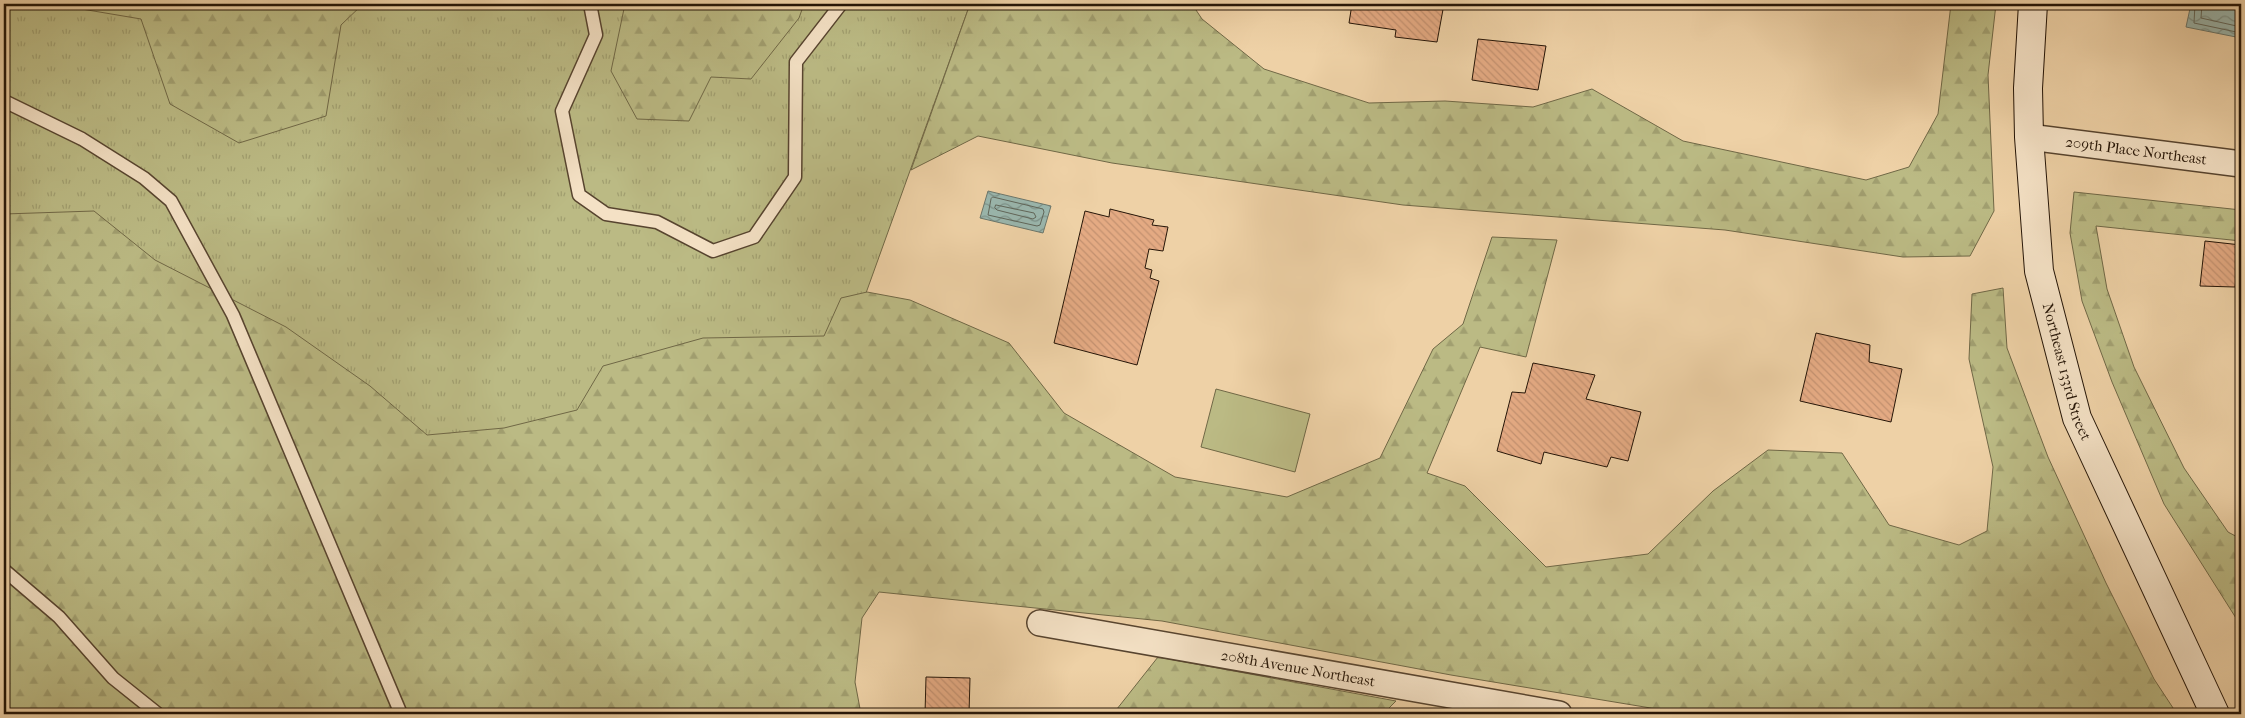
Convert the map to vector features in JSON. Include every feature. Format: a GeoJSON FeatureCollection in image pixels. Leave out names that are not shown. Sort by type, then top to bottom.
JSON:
{"type":"FeatureCollection","features":[{"type":"Feature","properties":{"kind":"street","name":"Northeast 133rd Street"},"geometry":{"type":"LineString","coordinates":[[2033,4],[2028,88],[2029,137],[2039,272],[2077,418],[2215,714]]}},
{"type":"Feature","properties":{"kind":"street","name":"209th Place Northeast"},"geometry":{"type":"LineString","coordinates":[[2029,137],[2241,164]]}},
{"type":"Feature","properties":{"kind":"street","name":"208th Avenue Northeast"},"geometry":{"type":"LineString","coordinates":[[1040,623],[1559,714]]}},
{"type":"Feature","properties":{"kind":"lane"},"geometry":{"type":"LineString","coordinates":[[590,4],[596,36],[562,111],[579,195],[606,214],[657,222],[714,251],[754,238],[795,177],[796,62],[841,4]]}},
{"type":"Feature","properties":{"kind":"lane"},"geometry":{"type":"LineString","coordinates":[[4,101],[82,139],[144,178],[171,201],[233,315],[401,714]]}},
{"type":"Feature","properties":{"kind":"lane"},"geometry":{"type":"LineString","coordinates":[[4,570],[59,617],[113,678],[158,714]]}},
{"type":"Feature","properties":{"kind":"green space"},"geometry":{"type":"Polygon","coordinates":[[[4,4],[970,4],[843,357],[4,714],[4,4]]]}},
{"type":"Feature","properties":{"kind":"green space"},"geometry":{"type":"Polygon","coordinates":[[[52,4],[363,4],[341,25],[326,116],[239,143],[170,104],[141,19],[52,4]]]}},
{"type":"Feature","properties":{"kind":"green space"},"geometry":{"type":"Polygon","coordinates":[[[625,4],[804,4],[799,18],[751,79],[711,77],[689,121],[637,119],[611,71],[625,4]]]}},
{"type":"Feature","properties":{"kind":"green space"},"geometry":{"type":"Polygon","coordinates":[[[970,4],[1192,4],[1202,19],[1264,69],[1369,103],[1445,101],[1533,107],[1592,89],[1683,141],[1866,180],[1909,167],[1938,114],[1951,4],[1996,4],[1988,75],[1994,211],[1970,256],[1903,257],[1725,230],[1403,205],[1112,163],[978,136],[911,170],[970,4]]]}},
{"type":"Feature","properties":{"kind":"green space"},"geometry":{"type":"Polygon","coordinates":[[[2074,192],[2241,210],[2241,241],[2096,226],[2107,289],[2134,367],[2184,468],[2228,532],[2241,539],[2241,626],[2164,504],[2112,382],[2082,301],[2070,233],[2074,192]]]}},
{"type":"Feature","properties":{"kind":"green space"},"geometry":{"type":"Polygon","coordinates":[[[94,211],[155,260],[286,327],[370,386],[427,435],[504,428],[577,410],[603,366],[703,338],[824,336],[841,298],[867,292],[910,300],[1009,343],[1064,413],[1175,477],[1287,497],[1380,458],[1433,349],[1463,324],[1492,237],[1557,240],[1526,357],[1480,347],[1427,473],[1465,486],[1546,567],[1648,554],[1713,491],[1768,450],[1842,453],[1889,525],[1959,545],[1987,531],[1993,467],[1969,359],[1972,294],[2003,288],[2007,348],[2048,457],[2106,583],[2154,679],[2177,714],[1687,714],[1451,675],[1162,621],[879,592],[862,618],[855,682],[861,714],[4,714],[4,214],[94,211]]]}},
{"type":"Feature","properties":{"kind":"green space"},"geometry":{"type":"Polygon","coordinates":[[[1216,389],[1310,414],[1295,472],[1201,447],[1216,389]]]}},
{"type":"Feature","properties":{"kind":"green space"},"geometry":{"type":"Polygon","coordinates":[[[1158,657],[1396,701],[1383,714],[1113,714],[1158,657]]]}},
{"type":"Feature","properties":{"kind":"water"},"geometry":{"type":"Polygon","coordinates":[[[2191,4],[2241,4],[2241,38],[2186,27],[2191,4]]]}},
{"type":"Feature","properties":{"kind":"water"},"geometry":{"type":"Polygon","coordinates":[[[988,191],[1051,206],[1043,233],[980,218],[988,191]]]}},
{"type":"Feature","properties":{"kind":"building"},"geometry":{"type":"Polygon","coordinates":[[[1352,4],[1444,4],[1437,42],[1395,37],[1396,30],[1349,23],[1352,4]]]}},
{"type":"Feature","properties":{"kind":"building"},"geometry":{"type":"Polygon","coordinates":[[[1444,4],[1474,4],[1473,8],[1444,4]]]}},
{"type":"Feature","properties":{"kind":"building"},"geometry":{"type":"Polygon","coordinates":[[[1478,39],[1546,46],[1538,90],[1472,80],[1478,39]]]}},
{"type":"Feature","properties":{"kind":"building"},"geometry":{"type":"Polygon","coordinates":[[[1110,209],[1154,220],[1152,225],[1168,227],[1163,251],[1149,249],[1145,268],[1152,270],[1150,278],[1159,281],[1137,365],[1054,343],[1085,211],[1109,217],[1110,209]]]}},
{"type":"Feature","properties":{"kind":"building"},"geometry":{"type":"Polygon","coordinates":[[[2205,241],[2241,245],[2241,276],[2237,276],[2235,287],[2200,286],[2205,241]]]}},
{"type":"Feature","properties":{"kind":"building"},"geometry":{"type":"Polygon","coordinates":[[[1816,333],[1870,345],[1869,362],[1902,369],[1891,422],[1800,401],[1816,333]]]}},
{"type":"Feature","properties":{"kind":"building"},"geometry":{"type":"Polygon","coordinates":[[[1533,363],[1595,375],[1586,399],[1641,412],[1628,461],[1611,457],[1607,467],[1544,452],[1541,464],[1497,451],[1512,392],[1525,393],[1533,363]]]}},
{"type":"Feature","properties":{"kind":"building"},"geometry":{"type":"Polygon","coordinates":[[[926,677],[970,678],[969,714],[925,714],[926,677]]]}}]}
